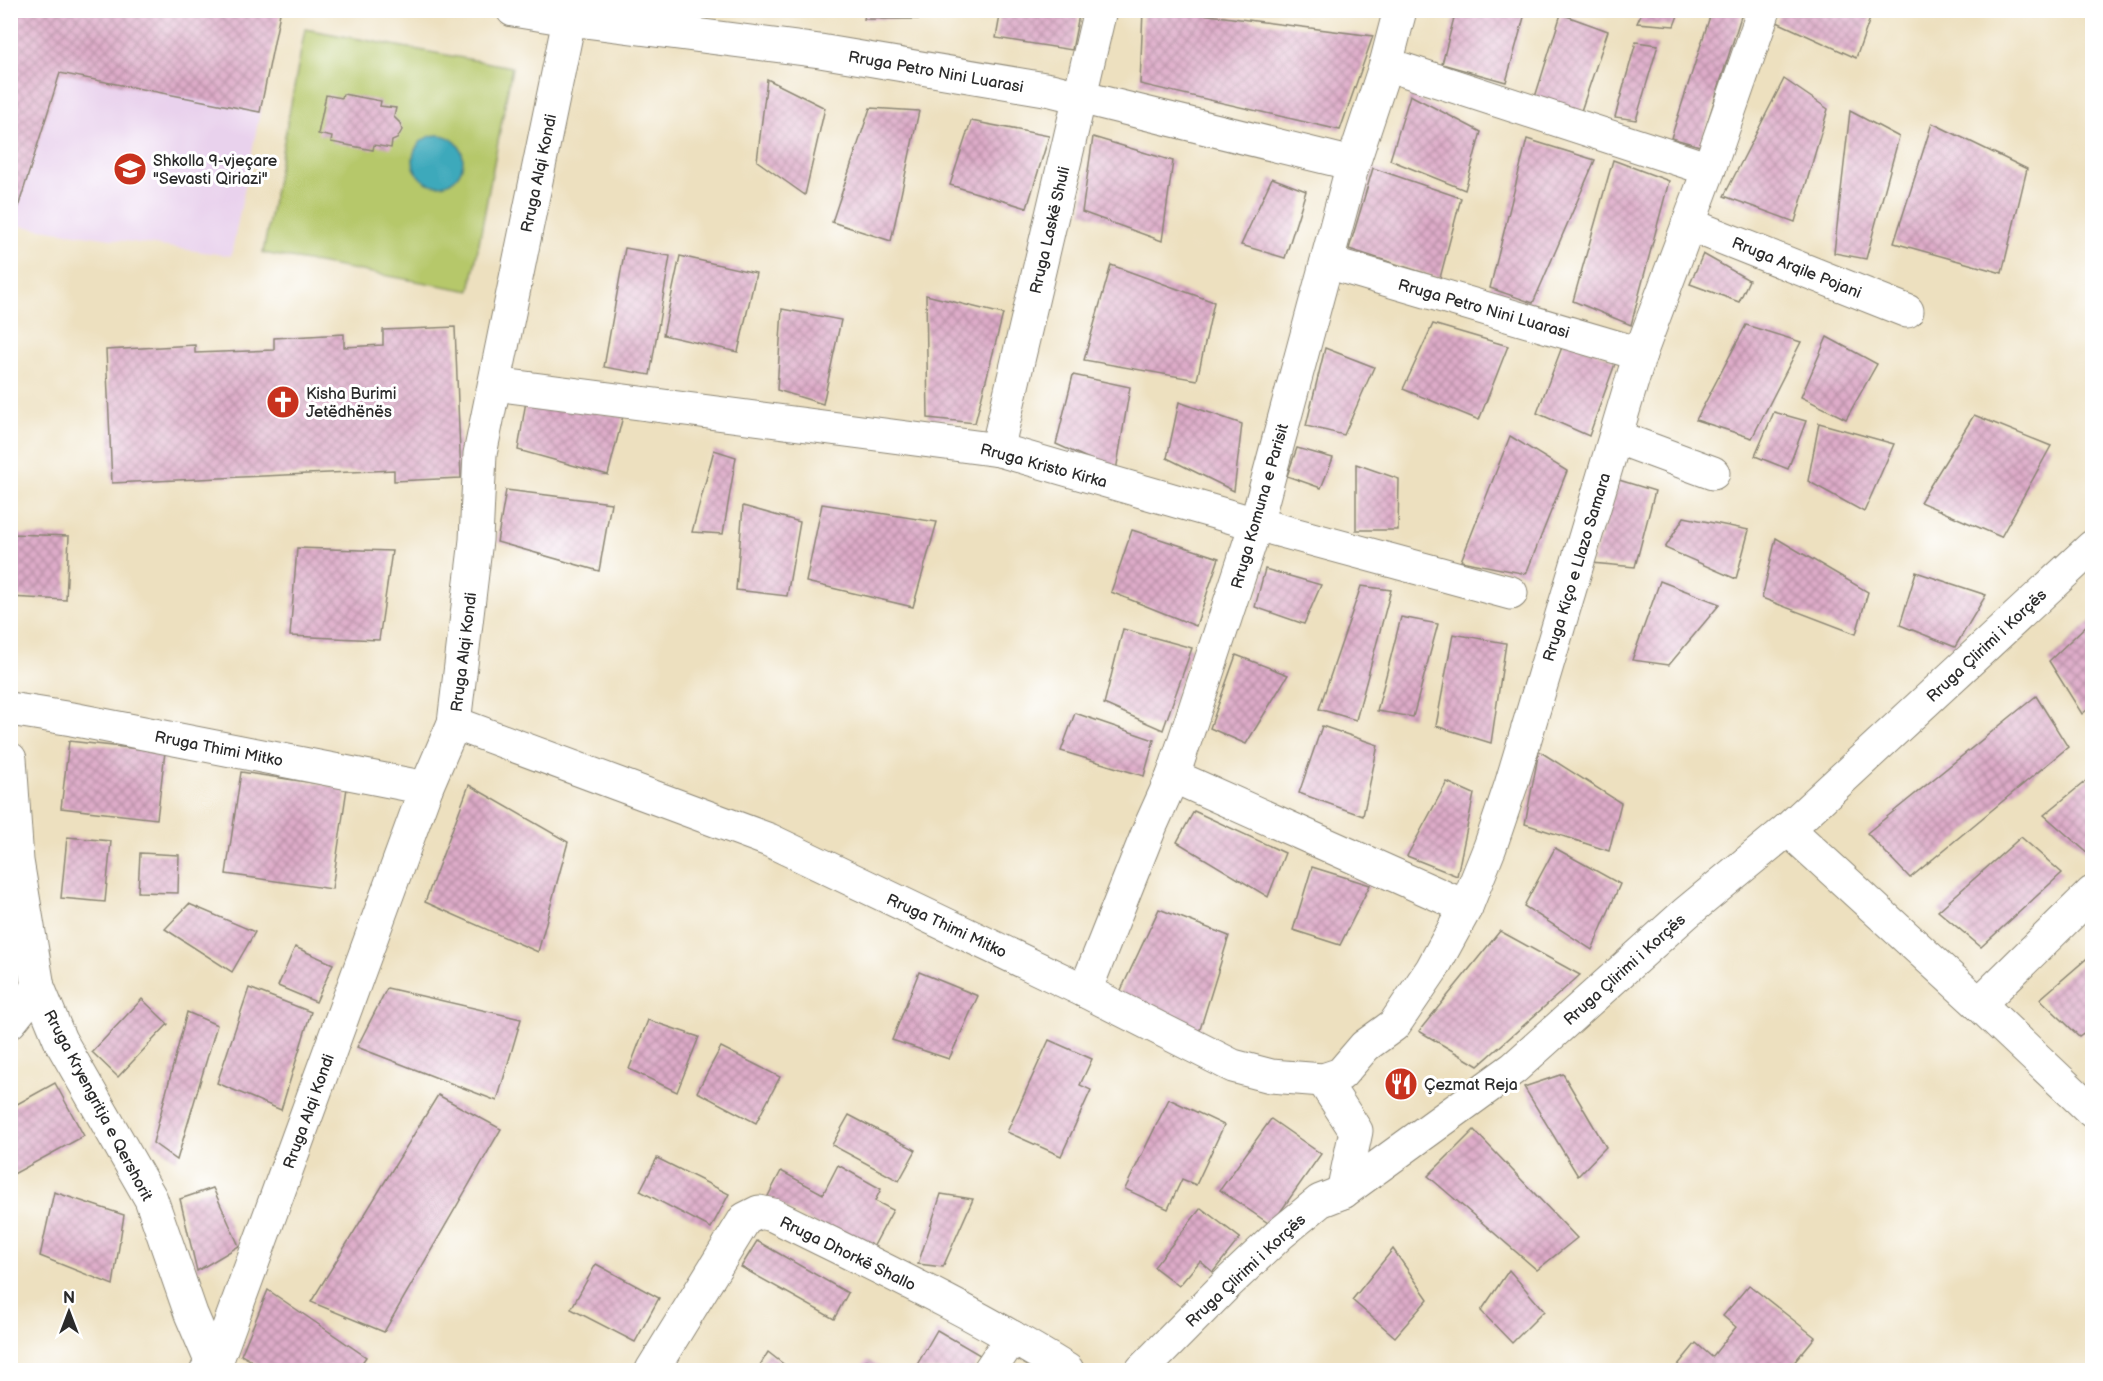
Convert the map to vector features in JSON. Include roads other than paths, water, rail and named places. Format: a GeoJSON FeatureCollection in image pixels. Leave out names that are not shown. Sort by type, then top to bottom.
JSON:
{"type":"FeatureCollection","features":[{"type":"Feature","properties":{"kind":"street","name":"Rruga Petro Nini Luarasi"},"geometry":{"type":"LineString","coordinates":[[513,10],[570,15],[820,51],[1051,90],[1353,164]]}},
{"type":"Feature","properties":{"kind":"street","name":"Rruga Laskë Shuli"},"geometry":{"type":"LineString","coordinates":[[999,450],[1001,433],[1100,10]]}},
{"type":"Feature","properties":{"kind":"street","name":"Rruga Komuna e Parisit"},"geometry":{"type":"LineString","coordinates":[[1085,991],[1150,825],[1173,776],[1256,524],[1353,164],[1386,64],[1400,10]]}},
{"type":"Feature","properties":{"kind":"street","name":"Rruga Kiço e Llazo Samara"},"geometry":{"type":"LineString","coordinates":[[1323,1080],[1341,1074],[1365,1046],[1394,1024],[1432,969],[1466,907],[1511,785],[1562,608],[1640,354],[1709,169],[1764,10]]}},
{"type":"Feature","properties":{"kind":"street","name":"Rruga Alqi Kondi"},"geometry":{"type":"LineString","coordinates":[[212,1370],[426,788],[454,723],[476,540],[480,454],[570,15]]}},
{"type":"Feature","properties":{"kind":"street"},"geometry":{"type":"LineString","coordinates":[[1386,64],[1709,169]]}},
{"type":"Feature","properties":{"kind":"street","name":"Rruga Arqile Pojani"},"geometry":{"type":"LineString","coordinates":[[1688,224],[1906,311]]}},
{"type":"Feature","properties":{"kind":"street","name":"Rruga Petro Nini Luarasi"},"geometry":{"type":"LineString","coordinates":[[1327,261],[1640,354]]}},
{"type":"Feature","properties":{"kind":"street","name":"Rruga Kristo Kirka"},"geometry":{"type":"LineString","coordinates":[[495,384],[999,450],[1256,524],[1511,593]]}},
{"type":"Feature","properties":{"kind":"street"},"geometry":{"type":"LineString","coordinates":[[1616,437],[1713,473]]}},
{"type":"Feature","properties":{"kind":"street","name":"Rruga Çlirimi i Korçës"},"geometry":{"type":"LineString","coordinates":[[1142,1371],[1228,1282],[1320,1201],[1343,1192],[1514,1068],[1686,913],[1788,830],[2092,547]]}},
{"type":"Feature","properties":{"kind":"street","name":"Rruga Thimi Mitko"},"geometry":{"type":"LineString","coordinates":[[10,709],[426,788]]}},
{"type":"Feature","properties":{"kind":"street","name":"Rruga Thimi Mitko"},"geometry":{"type":"LineString","coordinates":[[454,723],[769,840],[1085,991],[1233,1066],[1270,1076],[1323,1080]]}},
{"type":"Feature","properties":{"kind":"street","name":"Rruga Kryengritja e Qershorit"},"geometry":{"type":"LineString","coordinates":[[10,759],[17,861],[38,987],[60,1040],[151,1199],[212,1370]]}},
{"type":"Feature","properties":{"kind":"street"},"geometry":{"type":"LineString","coordinates":[[1173,776],[1466,907]]}},
{"type":"Feature","properties":{"kind":"street"},"geometry":{"type":"LineString","coordinates":[[1788,830],[1979,1004],[2092,1112]]}},
{"type":"Feature","properties":{"kind":"street"},"geometry":{"type":"LineString","coordinates":[[1979,1004],[2092,893]]}},
{"type":"Feature","properties":{"kind":"street"},"geometry":{"type":"LineString","coordinates":[[10,1022],[38,987]]}},
{"type":"Feature","properties":{"kind":"street"},"geometry":{"type":"LineString","coordinates":[[1323,1080],[1356,1131],[1343,1192]]}},
{"type":"Feature","properties":{"kind":"street","name":"Rruga Dhorkë Shallo"},"geometry":{"type":"LineString","coordinates":[[652,1371],[745,1219],[759,1212],[773,1215],[941,1298],[1012,1337],[1067,1371]]}},
{"type":"Feature","properties":{"kind":"street"},"geometry":{"type":"LineString","coordinates":[[990,1371],[1012,1337]]}},
{"type":"Feature","properties":{"kind":"water"},"geometry":{"type":"Polygon","coordinates":[[[438,135],[456,142],[463,160],[456,178],[438,185],[420,178],[413,160],[420,142],[438,135]]]}},
{"type":"Feature","properties":{"kind":"place","name":"Shkolla 9-vjeçare \"Sevasti Qiriazi\""},"geometry":{"type":"Point","coordinates":[130,169]}},
{"type":"Feature","properties":{"kind":"place","name":"Kisha Burimi Jetëdhënës"},"geometry":{"type":"Point","coordinates":[283,402]}},
{"type":"Feature","properties":{"kind":"place","name":"Çezmat Reja"},"geometry":{"type":"Point","coordinates":[1401,1084]}}]}
